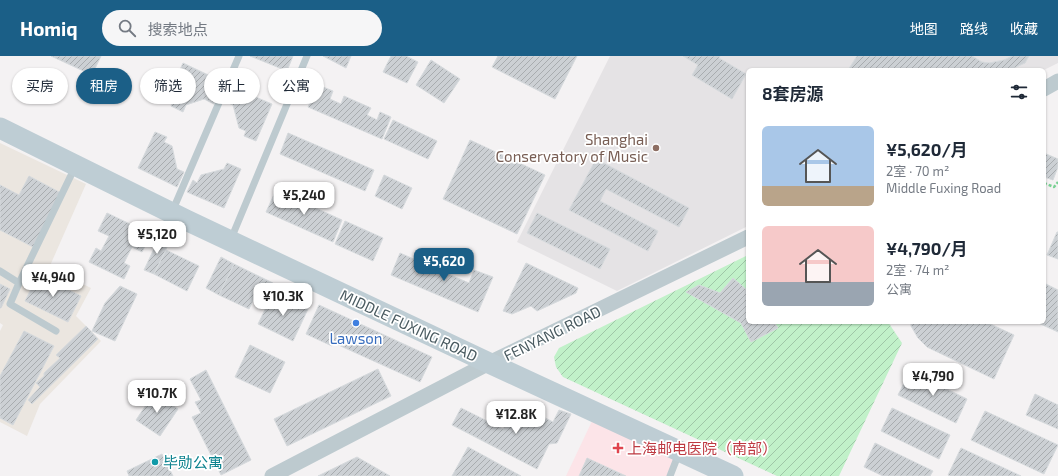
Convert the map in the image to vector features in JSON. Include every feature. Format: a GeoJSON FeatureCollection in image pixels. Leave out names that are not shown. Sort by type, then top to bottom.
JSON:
{"type":"FeatureCollection","features":[{"type":"Feature","properties":{"kind":"main road","name":"MIDDLE FUXING ROAD"},"geometry":{"type":"LineString","coordinates":[[0,128],[172,213],[489,363],[734,476]]}},
{"type":"Feature","properties":{"kind":"street"},"geometry":{"type":"LineString","coordinates":[[1046,88],[1058,81]]}},
{"type":"Feature","properties":{"kind":"street","name":"FENYANG ROAD"},"geometry":{"type":"LineString","coordinates":[[272,476],[489,363],[746,238]]}},
{"type":"Feature","properties":{"kind":"lane"},"geometry":{"type":"LineString","coordinates":[[172,213],[238,56]]}},
{"type":"Feature","properties":{"kind":"lane"},"geometry":{"type":"LineString","coordinates":[[230,240],[307,56]]}},
{"type":"Feature","properties":{"kind":"lane"},"geometry":{"type":"LineString","coordinates":[[56,331],[10,304],[76,165]]}},
{"type":"Feature","properties":{"kind":"lane"},"geometry":{"type":"LineString","coordinates":[[0,271],[19,283]]}},
{"type":"Feature","properties":{"kind":"lane"},"geometry":{"type":"LineString","coordinates":[[670,476],[680,451]]}},
{"type":"Feature","properties":{"kind":"path"},"geometry":{"type":"LineString","coordinates":[[1046,184],[1054,187],[1058,182]]}},
{"type":"Feature","properties":{"kind":"shaded area","name":"Shanghai Conservatory of Music"},"geometry":{"type":"Polygon","coordinates":[[[610,56],[1058,56],[1058,63],[1046,69],[746,68],[746,227],[617,291],[517,242],[610,56]]]}},
{"type":"Feature","properties":{"kind":"shaded area"},"geometry":{"type":"Polygon","coordinates":[[[0,143],[86,184],[49,268],[91,288],[76,316],[101,341],[40,404],[27,436],[0,422],[0,331],[3,325],[0,323],[0,143]]]}},
{"type":"Feature","properties":{"kind":"shaded area","name":"上海邮电医院（南部）"},"geometry":{"type":"Polygon","coordinates":[[[593,419],[677,457],[670,476],[566,476],[593,419]]]}},
{"type":"Feature","properties":{"kind":"green space"},"geometry":{"type":"Polygon","coordinates":[[[746,256],[746,324],[889,324],[902,343],[839,476],[777,476],[563,377],[556,367],[554,357],[559,348],[746,256]]]}},
{"type":"Feature","properties":{"kind":"building"},"geometry":{"type":"Polygon","coordinates":[[[51,56],[101,56],[95,68],[77,68],[51,56]]]}},
{"type":"Feature","properties":{"kind":"building"},"geometry":{"type":"Polygon","coordinates":[[[250,56],[293,56],[288,68],[280,68],[250,56]]]}},
{"type":"Feature","properties":{"kind":"building"},"geometry":{"type":"Polygon","coordinates":[[[323,56],[351,56],[346,68],[323,56]]]}},
{"type":"Feature","properties":{"kind":"building"},"geometry":{"type":"Polygon","coordinates":[[[391,56],[406,56],[418,62],[407,83],[383,72],[391,56]]]}},
{"type":"Feature","properties":{"kind":"building"},"geometry":{"type":"Polygon","coordinates":[[[498,56],[577,56],[555,99],[492,67],[498,56]]]}},
{"type":"Feature","properties":{"kind":"building"},"geometry":{"type":"Polygon","coordinates":[[[683,56],[720,56],[719,58],[746,74],[732,99],[692,75],[698,65],[683,56]]]}},
{"type":"Feature","properties":{"kind":"building"},"geometry":{"type":"Polygon","coordinates":[[[857,56],[972,56],[982,62],[989,63],[1004,60],[1012,56],[1029,56],[1025,63],[1014,68],[849,68],[857,56]]]}},
{"type":"Feature","properties":{"kind":"building"},"geometry":{"type":"Polygon","coordinates":[[[431,60],[460,79],[444,103],[416,85],[431,60]]]}},
{"type":"Feature","properties":{"kind":"building"},"geometry":{"type":"Polygon","coordinates":[[[183,63],[194,68],[181,68],[183,63]]]}},
{"type":"Feature","properties":{"kind":"building"},"geometry":{"type":"Polygon","coordinates":[[[196,69],[204,73],[204,99],[196,102],[196,69]]]}},
{"type":"Feature","properties":{"kind":"building"},"geometry":{"type":"Polygon","coordinates":[[[324,87],[333,91],[330,99],[341,104],[344,96],[371,108],[367,115],[377,120],[380,112],[391,117],[382,139],[308,107],[309,104],[324,104],[324,87]]]}},
{"type":"Feature","properties":{"kind":"building"},"geometry":{"type":"Polygon","coordinates":[[[260,99],[268,102],[268,104],[272,104],[256,141],[244,136],[246,131],[239,128],[233,105],[231,104],[260,104],[260,99]]]}},
{"type":"Feature","properties":{"kind":"building"},"geometry":{"type":"Polygon","coordinates":[[[172,104],[189,104],[186,105],[183,112],[171,106],[172,104]]]}},
{"type":"Feature","properties":{"kind":"building"},"geometry":{"type":"Polygon","coordinates":[[[393,120],[437,141],[428,159],[384,139],[393,120]]]}},
{"type":"Feature","properties":{"kind":"building"},"geometry":{"type":"Polygon","coordinates":[[[155,132],[167,137],[164,142],[172,146],[177,169],[184,172],[177,187],[138,168],[155,132]]]}},
{"type":"Feature","properties":{"kind":"building"},"geometry":{"type":"Polygon","coordinates":[[[288,133],[374,170],[365,191],[280,154],[288,133]]]}},
{"type":"Feature","properties":{"kind":"building"},"geometry":{"type":"Polygon","coordinates":[[[470,140],[545,175],[517,234],[443,199],[470,140]]]}},
{"type":"Feature","properties":{"kind":"building"},"geometry":{"type":"Polygon","coordinates":[[[1046,154],[1058,159],[1058,167],[1053,180],[1046,178],[1046,154]]]}},
{"type":"Feature","properties":{"kind":"building"},"geometry":{"type":"Polygon","coordinates":[[[596,159],[689,208],[679,227],[606,189],[600,201],[658,231],[648,251],[569,210],[596,159]]]}},
{"type":"Feature","properties":{"kind":"building"},"geometry":{"type":"Polygon","coordinates":[[[227,163],[241,169],[224,208],[187,192],[193,180],[197,183],[201,175],[224,169],[227,163]]]}},
{"type":"Feature","properties":{"kind":"building"},"geometry":{"type":"Polygon","coordinates":[[[384,175],[412,188],[402,209],[375,196],[384,175]]]}},
{"type":"Feature","properties":{"kind":"building"},"geometry":{"type":"Polygon","coordinates":[[[29,176],[61,193],[33,247],[0,230],[0,185],[19,195],[29,176]]]}},
{"type":"Feature","properties":{"kind":"building"},"geometry":{"type":"Polygon","coordinates":[[[276,190],[342,220],[333,242],[266,212],[276,190]]]}},
{"type":"Feature","properties":{"kind":"building"},"geometry":{"type":"Polygon","coordinates":[[[107,213],[151,234],[142,252],[132,247],[124,263],[130,266],[124,279],[89,262],[96,248],[101,251],[109,236],[98,231],[107,213]]]}},
{"type":"Feature","properties":{"kind":"building"},"geometry":{"type":"Polygon","coordinates":[[[537,213],[610,249],[600,269],[527,233],[537,213]]]}},
{"type":"Feature","properties":{"kind":"building"},"geometry":{"type":"Polygon","coordinates":[[[345,221],[383,238],[373,261],[335,244],[345,221]]]}},
{"type":"Feature","properties":{"kind":"building"},"geometry":{"type":"Polygon","coordinates":[[[1058,232],[1058,259],[1047,255],[1058,232]]]}},
{"type":"Feature","properties":{"kind":"building"},"geometry":{"type":"Polygon","coordinates":[[[160,236],[170,241],[154,274],[144,270],[160,236]]]}},
{"type":"Feature","properties":{"kind":"building"},"geometry":{"type":"Polygon","coordinates":[[[166,250],[199,266],[187,291],[154,274],[166,250]]]}},
{"type":"Feature","properties":{"kind":"building"},"geometry":{"type":"Polygon","coordinates":[[[400,253],[469,283],[474,270],[493,277],[478,312],[391,275],[400,253]]]}},
{"type":"Feature","properties":{"kind":"building"},"geometry":{"type":"Polygon","coordinates":[[[221,257],[234,264],[219,295],[206,288],[221,257]]]}},
{"type":"Feature","properties":{"kind":"building"},"geometry":{"type":"Polygon","coordinates":[[[526,263],[578,288],[576,293],[537,311],[531,306],[512,314],[503,311],[526,263]]]}},
{"type":"Feature","properties":{"kind":"building"},"geometry":{"type":"Polygon","coordinates":[[[234,264],[273,283],[267,296],[257,292],[249,309],[219,295],[234,264]]]}},
{"type":"Feature","properties":{"kind":"building"},"geometry":{"type":"Polygon","coordinates":[[[38,275],[81,296],[68,322],[25,301],[38,275]]]}},
{"type":"Feature","properties":{"kind":"building"},"geometry":{"type":"Polygon","coordinates":[[[733,278],[746,289],[746,324],[775,324],[778,328],[751,342],[741,323],[686,292],[699,285],[720,293],[733,278]]]}},
{"type":"Feature","properties":{"kind":"building"},"geometry":{"type":"Polygon","coordinates":[[[0,284],[10,289],[1,308],[0,308],[0,284]]]}},
{"type":"Feature","properties":{"kind":"building"},"geometry":{"type":"Polygon","coordinates":[[[1046,284],[1058,290],[1058,332],[1040,324],[1046,324],[1046,284]]]}},
{"type":"Feature","properties":{"kind":"building"},"geometry":{"type":"Polygon","coordinates":[[[120,286],[137,294],[115,341],[92,331],[105,303],[120,286]]]}},
{"type":"Feature","properties":{"kind":"building"},"geometry":{"type":"Polygon","coordinates":[[[273,293],[308,309],[293,341],[258,324],[273,293]]]}},
{"type":"Feature","properties":{"kind":"building"},"geometry":{"type":"Polygon","coordinates":[[[319,305],[432,357],[420,382],[334,343],[332,346],[306,334],[319,305]]]}},
{"type":"Feature","properties":{"kind":"building"},"geometry":{"type":"Polygon","coordinates":[[[911,324],[990,324],[1014,335],[994,379],[927,347],[918,338],[911,324]]]}},
{"type":"Feature","properties":{"kind":"building"},"geometry":{"type":"Polygon","coordinates":[[[86,326],[98,339],[32,404],[28,400],[40,387],[36,383],[60,358],[56,355],[86,326]]]}},
{"type":"Feature","properties":{"kind":"building"},"geometry":{"type":"Polygon","coordinates":[[[24,331],[54,346],[13,425],[0,418],[0,376],[24,331]]]}},
{"type":"Feature","properties":{"kind":"building"},"geometry":{"type":"Polygon","coordinates":[[[250,345],[285,362],[270,393],[235,377],[250,345]]]}},
{"type":"Feature","properties":{"kind":"building"},"geometry":{"type":"Polygon","coordinates":[[[378,369],[391,396],[287,446],[274,419],[378,369]]]}},
{"type":"Feature","properties":{"kind":"building"},"geometry":{"type":"Polygon","coordinates":[[[206,370],[251,460],[221,475],[192,417],[201,413],[195,402],[201,400],[190,379],[206,370]]]}},
{"type":"Feature","properties":{"kind":"building"},"geometry":{"type":"Polygon","coordinates":[[[910,371],[967,399],[956,423],[898,395],[910,371]]]}},
{"type":"Feature","properties":{"kind":"building"},"geometry":{"type":"Polygon","coordinates":[[[154,393],[178,409],[160,436],[136,420],[154,393]]]}},
{"type":"Feature","properties":{"kind":"building"},"geometry":{"type":"Polygon","coordinates":[[[1035,394],[1058,405],[1058,429],[1026,415],[1035,394]]]}},
{"type":"Feature","properties":{"kind":"building"},"geometry":{"type":"Polygon","coordinates":[[[461,408],[503,429],[508,422],[525,423],[534,412],[553,422],[559,410],[571,414],[557,443],[549,444],[537,469],[452,425],[461,408]]]}},
{"type":"Feature","properties":{"kind":"building"},"geometry":{"type":"Polygon","coordinates":[[[892,408],[950,435],[939,459],[881,431],[892,408]]]}},
{"type":"Feature","properties":{"kind":"building"},"geometry":{"type":"Polygon","coordinates":[[[985,411],[1058,445],[1044,474],[971,440],[985,411]]]}},
{"type":"Feature","properties":{"kind":"building"},"geometry":{"type":"Polygon","coordinates":[[[875,443],[933,471],[930,476],[883,476],[864,467],[875,443]]]}},
{"type":"Feature","properties":{"kind":"building"},"geometry":{"type":"Polygon","coordinates":[[[468,447],[521,476],[452,476],[468,447]]]}},
{"type":"Feature","properties":{"kind":"building"},"geometry":{"type":"Polygon","coordinates":[[[961,448],[1021,476],[950,476],[948,475],[961,448]]]}},
{"type":"Feature","properties":{"kind":"building","name":"毕勋公寓"},"geometry":{"type":"Polygon","coordinates":[[[162,454],[173,476],[129,476],[127,471],[162,454]]]}},
{"type":"Feature","properties":{"kind":"building"},"geometry":{"type":"Polygon","coordinates":[[[357,457],[390,476],[318,476],[357,457]]]}},
{"type":"Feature","properties":{"kind":"building"},"geometry":{"type":"Polygon","coordinates":[[[587,458],[626,476],[579,476],[587,458]]]}},
{"type":"Feature","properties":{"kind":"place","name":"Shanghai Conservatory of Music"},"geometry":{"type":"Point","coordinates":[656,148]}},
{"type":"Feature","properties":{"kind":"place","name":"Lawson"},"geometry":{"type":"Point","coordinates":[356,323]}},
{"type":"Feature","properties":{"kind":"place","name":"上海邮电医院（南部）"},"geometry":{"type":"Point","coordinates":[618,448]}},
{"type":"Feature","properties":{"kind":"place","name":"毕勋公寓"},"geometry":{"type":"Point","coordinates":[155,462]}}]}
